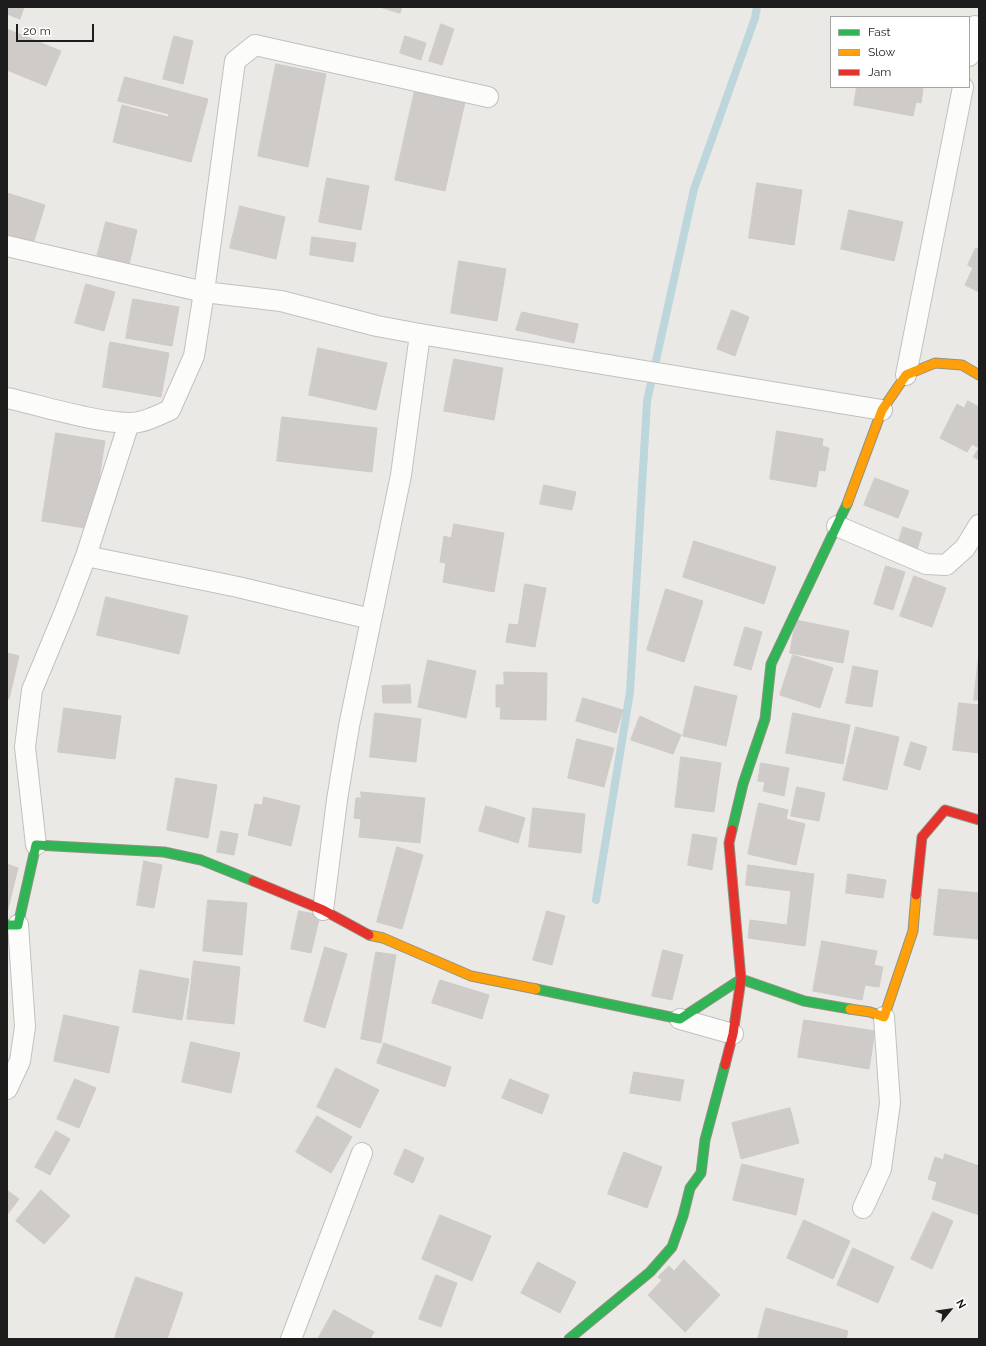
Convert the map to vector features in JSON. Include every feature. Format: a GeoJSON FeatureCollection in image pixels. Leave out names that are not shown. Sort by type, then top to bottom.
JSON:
{"type":"FeatureCollection","features":[{"type":"Feature","properties":{"kind":"street"},"geometry":{"type":"LineString","coordinates":[[970,51],[975,26]]}},
{"type":"Feature","properties":{"kind":"street"},"geometry":{"type":"LineString","coordinates":[[7,398],[89,417],[129,423],[150,419],[170,410],[194,356],[235,61],[255,45],[488,97]]}},
{"type":"Feature","properties":{"kind":"street"},"geometry":{"type":"LineString","coordinates":[[570,1339],[650,1272],[672,1247],[683,1216],[690,1188],[701,1173],[705,1140],[733,1034],[741,979],[729,843],[743,784],[765,719],[771,664],[846,506],[882,410],[906,375],[963,88]]}},
{"type":"Feature","properties":{"kind":"street"},"geometry":{"type":"LineString","coordinates":[[7,246],[204,292],[281,301],[377,326],[882,410]]}},
{"type":"Feature","properties":{"kind":"street"},"geometry":{"type":"LineString","coordinates":[[323,910],[338,792],[371,619],[401,475],[420,334]]}},
{"type":"Feature","properties":{"kind":"street"},"geometry":{"type":"LineString","coordinates":[[906,375],[935,363],[962,365],[979,375]]}},
{"type":"Feature","properties":{"kind":"street"},"geometry":{"type":"LineString","coordinates":[[7,1089],[20,1061],[25,1027],[12,925],[36,845],[25,747],[32,690],[66,611],[86,556],[129,423]]}},
{"type":"Feature","properties":{"kind":"street"},"geometry":{"type":"LineString","coordinates":[[837,526],[926,564],[946,565],[965,548],[979,525]]}},
{"type":"Feature","properties":{"kind":"street"},"geometry":{"type":"LineString","coordinates":[[86,556],[238,587],[371,619]]}},
{"type":"Feature","properties":{"kind":"street"},"geometry":{"type":"LineString","coordinates":[[863,1208],[881,1169],[890,1103],[884,1017],[913,931],[922,837],[945,810],[979,820]]}},
{"type":"Feature","properties":{"kind":"street"},"geometry":{"type":"LineString","coordinates":[[36,845],[157,852],[201,860],[323,910],[368,935],[383,938],[471,976],[680,1019],[733,1034]]}},
{"type":"Feature","properties":{"kind":"street"},"geometry":{"type":"LineString","coordinates":[[741,979],[804,1002],[870,1012],[884,1017]]}},
{"type":"Feature","properties":{"kind":"street"},"geometry":{"type":"LineString","coordinates":[[680,1019],[741,979]]}},
{"type":"Feature","properties":{"kind":"street"},"geometry":{"type":"LineString","coordinates":[[291,1339],[362,1153]]}},
{"type":"Feature","properties":{"kind":"building"},"geometry":{"type":"Polygon","coordinates":[[[7,7],[24,7],[20,19],[7,14],[7,7]]]}},
{"type":"Feature","properties":{"kind":"building"},"geometry":{"type":"Polygon","coordinates":[[[380,7],[402,7],[400,13],[380,7]]]}},
{"type":"Feature","properties":{"kind":"building"},"geometry":{"type":"Polygon","coordinates":[[[441,24],[454,29],[442,65],[429,61],[441,24]]]}},
{"type":"Feature","properties":{"kind":"building"},"geometry":{"type":"Polygon","coordinates":[[[7,29],[61,51],[46,86],[7,70],[7,29]]]}},
{"type":"Feature","properties":{"kind":"building"},"geometry":{"type":"Polygon","coordinates":[[[174,36],[193,41],[183,84],[163,79],[174,36]]]}},
{"type":"Feature","properties":{"kind":"building"},"geometry":{"type":"Polygon","coordinates":[[[405,36],[426,43],[421,60],[400,53],[405,36]]]}},
{"type":"Feature","properties":{"kind":"building"},"geometry":{"type":"Polygon","coordinates":[[[276,64],[326,74],[308,167],[258,156],[276,64]]]}},
{"type":"Feature","properties":{"kind":"building"},"geometry":{"type":"Polygon","coordinates":[[[125,77],[208,99],[191,162],[113,142],[122,105],[168,117],[169,114],[118,101],[125,77]]]}},
{"type":"Feature","properties":{"kind":"building"},"geometry":{"type":"Polygon","coordinates":[[[857,88],[923,89],[921,103],[916,102],[913,116],[854,105],[857,88]]]}},
{"type":"Feature","properties":{"kind":"building"},"geometry":{"type":"Polygon","coordinates":[[[415,90],[465,102],[445,191],[395,180],[415,90]]]}},
{"type":"Feature","properties":{"kind":"building"},"geometry":{"type":"Polygon","coordinates":[[[327,178],[369,186],[361,230],[319,222],[327,178]]]}},
{"type":"Feature","properties":{"kind":"building"},"geometry":{"type":"Polygon","coordinates":[[[757,183],[802,190],[794,245],[749,238],[757,183]]]}},
{"type":"Feature","properties":{"kind":"building"},"geometry":{"type":"Polygon","coordinates":[[[7,193],[45,205],[32,247],[7,239],[7,193]]]}},
{"type":"Feature","properties":{"kind":"building"},"geometry":{"type":"Polygon","coordinates":[[[240,206],[285,217],[276,259],[230,248],[240,206]]]}},
{"type":"Feature","properties":{"kind":"building"},"geometry":{"type":"Polygon","coordinates":[[[849,210],[903,222],[894,261],[841,249],[849,210]]]}},
{"type":"Feature","properties":{"kind":"building"},"geometry":{"type":"Polygon","coordinates":[[[106,222],[137,230],[128,269],[96,261],[106,222]]]}},
{"type":"Feature","properties":{"kind":"building"},"geometry":{"type":"Polygon","coordinates":[[[312,237],[356,243],[353,262],[310,255],[312,237]]]}},
{"type":"Feature","properties":{"kind":"building"},"geometry":{"type":"Polygon","coordinates":[[[976,248],[979,249],[979,292],[965,285],[973,268],[968,265],[976,248]]]}},
{"type":"Feature","properties":{"kind":"building"},"geometry":{"type":"Polygon","coordinates":[[[459,261],[506,269],[497,321],[451,313],[459,261]]]}},
{"type":"Feature","properties":{"kind":"building"},"geometry":{"type":"Polygon","coordinates":[[[86,284],[115,292],[104,331],[75,323],[86,284]]]}},
{"type":"Feature","properties":{"kind":"building"},"geometry":{"type":"Polygon","coordinates":[[[133,299],[179,307],[172,346],[126,338],[133,299]]]}},
{"type":"Feature","properties":{"kind":"building"},"geometry":{"type":"Polygon","coordinates":[[[732,310],[749,317],[735,356],[717,349],[732,310]]]}},
{"type":"Feature","properties":{"kind":"building"},"geometry":{"type":"Polygon","coordinates":[[[522,312],[578,324],[574,343],[516,330],[522,312]]]}},
{"type":"Feature","properties":{"kind":"building"},"geometry":{"type":"Polygon","coordinates":[[[110,342],[169,353],[161,397],[103,387],[110,342]]]}},
{"type":"Feature","properties":{"kind":"building"},"geometry":{"type":"Polygon","coordinates":[[[318,348],[387,363],[376,410],[309,395],[318,348]]]}},
{"type":"Feature","properties":{"kind":"building"},"geometry":{"type":"Polygon","coordinates":[[[454,359],[503,368],[494,420],[444,411],[454,359]]]}},
{"type":"Feature","properties":{"kind":"building"},"geometry":{"type":"Polygon","coordinates":[[[968,401],[979,407],[979,448],[972,444],[967,452],[940,438],[957,404],[964,408],[968,401]]]}},
{"type":"Feature","properties":{"kind":"building"},"geometry":{"type":"Polygon","coordinates":[[[282,417],[377,428],[372,472],[277,461],[282,417]]]}},
{"type":"Feature","properties":{"kind":"building"},"geometry":{"type":"Polygon","coordinates":[[[777,431],[823,439],[822,446],[829,448],[825,471],[819,470],[816,487],[770,479],[777,431]]]}},
{"type":"Feature","properties":{"kind":"building"},"geometry":{"type":"Polygon","coordinates":[[[56,433],[105,441],[91,529],[42,521],[56,433]]]}},
{"type":"Feature","properties":{"kind":"building"},"geometry":{"type":"Polygon","coordinates":[[[979,448],[979,460],[973,457],[979,448]]]}},
{"type":"Feature","properties":{"kind":"building"},"geometry":{"type":"Polygon","coordinates":[[[875,478],[909,491],[898,518],[864,505],[875,478]]]}},
{"type":"Feature","properties":{"kind":"building"},"geometry":{"type":"Polygon","coordinates":[[[544,485],[576,492],[572,510],[540,504],[544,485]]]}},
{"type":"Feature","properties":{"kind":"building"},"geometry":{"type":"Polygon","coordinates":[[[454,524],[504,533],[494,592],[443,582],[446,563],[440,562],[444,536],[451,538],[454,524]]]}},
{"type":"Feature","properties":{"kind":"building"},"geometry":{"type":"Polygon","coordinates":[[[903,527],[922,533],[916,553],[897,547],[903,527]]]}},
{"type":"Feature","properties":{"kind":"building"},"geometry":{"type":"Polygon","coordinates":[[[694,541],[776,567],[764,604],[683,577],[694,541]]]}},
{"type":"Feature","properties":{"kind":"building"},"geometry":{"type":"Polygon","coordinates":[[[886,566],[905,572],[893,610],[874,604],[886,566]]]}},
{"type":"Feature","properties":{"kind":"building"},"geometry":{"type":"Polygon","coordinates":[[[914,576],[946,588],[932,627],[900,616],[914,576]]]}},
{"type":"Feature","properties":{"kind":"building"},"geometry":{"type":"Polygon","coordinates":[[[525,584],[546,588],[535,647],[506,642],[509,624],[518,625],[525,584]]]}},
{"type":"Feature","properties":{"kind":"building"},"geometry":{"type":"Polygon","coordinates":[[[666,589],[703,601],[684,662],[647,650],[666,589]]]}},
{"type":"Feature","properties":{"kind":"building"},"geometry":{"type":"Polygon","coordinates":[[[106,597],[188,616],[179,654],[97,635],[106,597]]]}},
{"type":"Feature","properties":{"kind":"building"},"geometry":{"type":"Polygon","coordinates":[[[796,620],[849,631],[843,663],[790,653],[796,620]]]}},
{"type":"Feature","properties":{"kind":"building"},"geometry":{"type":"Polygon","coordinates":[[[745,627],[762,632],[751,670],[734,665],[745,627]]]}},
{"type":"Feature","properties":{"kind":"building"},"geometry":{"type":"Polygon","coordinates":[[[7,653],[19,656],[9,699],[7,698],[7,653]]]}},
{"type":"Feature","properties":{"kind":"building"},"geometry":{"type":"Polygon","coordinates":[[[979,653],[979,700],[974,700],[979,653]]]}},
{"type":"Feature","properties":{"kind":"building"},"geometry":{"type":"Polygon","coordinates":[[[793,655],[833,668],[820,708],[780,695],[793,655]]]}},
{"type":"Feature","properties":{"kind":"building"},"geometry":{"type":"Polygon","coordinates":[[[428,660],[476,671],[466,718],[418,707],[428,660]]]}},
{"type":"Feature","properties":{"kind":"building"},"geometry":{"type":"Polygon","coordinates":[[[853,666],[878,671],[872,707],[846,703],[853,666]]]}},
{"type":"Feature","properties":{"kind":"building"},"geometry":{"type":"Polygon","coordinates":[[[504,672],[547,673],[546,720],[500,719],[501,707],[496,707],[496,685],[504,685],[504,672]]]}},
{"type":"Feature","properties":{"kind":"building"},"geometry":{"type":"Polygon","coordinates":[[[410,685],[411,703],[383,703],[382,686],[410,685]]]}},
{"type":"Feature","properties":{"kind":"building"},"geometry":{"type":"Polygon","coordinates":[[[695,686],[737,696],[726,746],[683,736],[695,686]]]}},
{"type":"Feature","properties":{"kind":"building"},"geometry":{"type":"Polygon","coordinates":[[[583,698],[623,710],[616,733],[576,721],[583,698]]]}},
{"type":"Feature","properties":{"kind":"building"},"geometry":{"type":"Polygon","coordinates":[[[959,703],[979,705],[979,753],[953,750],[959,703]]]}},
{"type":"Feature","properties":{"kind":"building"},"geometry":{"type":"Polygon","coordinates":[[[64,708],[121,716],[115,759],[58,752],[64,708]]]}},
{"type":"Feature","properties":{"kind":"building"},"geometry":{"type":"Polygon","coordinates":[[[375,713],[421,719],[416,762],[370,757],[375,713]]]}},
{"type":"Feature","properties":{"kind":"building"},"geometry":{"type":"Polygon","coordinates":[[[793,713],[850,725],[843,764],[786,753],[793,713]]]}},
{"type":"Feature","properties":{"kind":"building"},"geometry":{"type":"Polygon","coordinates":[[[640,716],[681,735],[673,754],[631,740],[640,716]]]}},
{"type":"Feature","properties":{"kind":"building"},"geometry":{"type":"Polygon","coordinates":[[[856,727],[899,737],[887,790],[843,780],[856,727]]]}},
{"type":"Feature","properties":{"kind":"building"},"geometry":{"type":"Polygon","coordinates":[[[577,739],[614,748],[604,787],[568,778],[577,739]]]}},
{"type":"Feature","properties":{"kind":"building"},"geometry":{"type":"Polygon","coordinates":[[[911,742],[927,747],[920,770],[904,765],[911,742]]]}},
{"type":"Feature","properties":{"kind":"building"},"geometry":{"type":"Polygon","coordinates":[[[681,757],[721,763],[714,812],[675,807],[681,757]]]}},
{"type":"Feature","properties":{"kind":"building"},"geometry":{"type":"Polygon","coordinates":[[[761,763],[789,768],[784,796],[763,791],[765,782],[758,781],[761,763]]]}},
{"type":"Feature","properties":{"kind":"building"},"geometry":{"type":"Polygon","coordinates":[[[176,778],[217,785],[208,838],[167,830],[176,778]]]}},
{"type":"Feature","properties":{"kind":"building"},"geometry":{"type":"Polygon","coordinates":[[[797,787],[825,793],[819,821],[791,816],[797,787]]]}},
{"type":"Feature","properties":{"kind":"building"},"geometry":{"type":"Polygon","coordinates":[[[361,792],[425,798],[420,843],[359,837],[361,819],[354,818],[356,798],[361,798],[361,792]]]}},
{"type":"Feature","properties":{"kind":"building"},"geometry":{"type":"Polygon","coordinates":[[[264,797],[300,806],[291,846],[248,835],[255,804],[262,805],[264,797]]]}},
{"type":"Feature","properties":{"kind":"building"},"geometry":{"type":"Polygon","coordinates":[[[759,803],[788,810],[786,819],[805,824],[796,865],[748,854],[759,803]]]}},
{"type":"Feature","properties":{"kind":"building"},"geometry":{"type":"Polygon","coordinates":[[[486,806],[525,818],[518,843],[479,831],[486,806]]]}},
{"type":"Feature","properties":{"kind":"building"},"geometry":{"type":"Polygon","coordinates":[[[533,808],[585,814],[581,853],[529,847],[533,808]]]}},
{"type":"Feature","properties":{"kind":"building"},"geometry":{"type":"Polygon","coordinates":[[[221,831],[238,834],[234,855],[217,852],[221,831]]]}},
{"type":"Feature","properties":{"kind":"building"},"geometry":{"type":"Polygon","coordinates":[[[693,834],[717,838],[712,870],[688,865],[693,834]]]}},
{"type":"Feature","properties":{"kind":"building"},"geometry":{"type":"Polygon","coordinates":[[[397,847],[423,855],[402,929],[377,922],[397,847]]]}},
{"type":"Feature","properties":{"kind":"building"},"geometry":{"type":"Polygon","coordinates":[[[144,861],[162,865],[154,908],[137,905],[144,861]]]}},
{"type":"Feature","properties":{"kind":"building"},"geometry":{"type":"Polygon","coordinates":[[[7,864],[18,868],[7,913],[7,864]]]}},
{"type":"Feature","properties":{"kind":"building"},"geometry":{"type":"Polygon","coordinates":[[[748,865],[814,874],[805,946],[748,938],[750,920],[787,925],[791,891],[746,885],[748,865]]]}},
{"type":"Feature","properties":{"kind":"building"},"geometry":{"type":"Polygon","coordinates":[[[848,874],[886,880],[883,898],[846,893],[848,874]]]}},
{"type":"Feature","properties":{"kind":"building"},"geometry":{"type":"Polygon","coordinates":[[[939,889],[979,893],[979,939],[934,935],[939,889]]]}},
{"type":"Feature","properties":{"kind":"building"},"geometry":{"type":"Polygon","coordinates":[[[208,900],[247,903],[242,955],[203,951],[208,900]]]}},
{"type":"Feature","properties":{"kind":"building"},"geometry":{"type":"Polygon","coordinates":[[[299,911],[320,915],[311,953],[291,949],[299,911]]]}},
{"type":"Feature","properties":{"kind":"building"},"geometry":{"type":"Polygon","coordinates":[[[547,911],[565,916],[552,965],[533,960],[547,911]]]}},
{"type":"Feature","properties":{"kind":"building"},"geometry":{"type":"Polygon","coordinates":[[[822,941],[877,951],[874,965],[883,967],[879,987],[865,985],[862,1000],[813,991],[822,941]]]}},
{"type":"Feature","properties":{"kind":"building"},"geometry":{"type":"Polygon","coordinates":[[[325,947],[347,954],[325,1028],[304,1021],[325,947]]]}},
{"type":"Feature","properties":{"kind":"building"},"geometry":{"type":"Polygon","coordinates":[[[663,950],[683,955],[672,1000],[652,996],[663,950]]]}},
{"type":"Feature","properties":{"kind":"building"},"geometry":{"type":"Polygon","coordinates":[[[376,952],[396,955],[381,1043],[361,1039],[376,952]]]}},
{"type":"Feature","properties":{"kind":"building"},"geometry":{"type":"Polygon","coordinates":[[[194,961],[240,967],[234,1024],[187,1019],[194,961]]]}},
{"type":"Feature","properties":{"kind":"building"},"geometry":{"type":"Polygon","coordinates":[[[140,970],[189,979],[182,1020],[133,1012],[140,970]]]}},
{"type":"Feature","properties":{"kind":"building"},"geometry":{"type":"Polygon","coordinates":[[[440,980],[489,995],[482,1019],[432,1003],[440,980]]]}},
{"type":"Feature","properties":{"kind":"building"},"geometry":{"type":"Polygon","coordinates":[[[64,1015],[119,1027],[109,1073],[54,1061],[64,1015]]]}},
{"type":"Feature","properties":{"kind":"building"},"geometry":{"type":"Polygon","coordinates":[[[804,1020],[875,1031],[869,1069],[798,1057],[804,1020]]]}},
{"type":"Feature","properties":{"kind":"building"},"geometry":{"type":"Polygon","coordinates":[[[191,1042],[240,1053],[231,1093],[182,1082],[191,1042]]]}},
{"type":"Feature","properties":{"kind":"building"},"geometry":{"type":"Polygon","coordinates":[[[384,1043],[451,1067],[445,1087],[377,1063],[384,1043]]]}},
{"type":"Feature","properties":{"kind":"building"},"geometry":{"type":"Polygon","coordinates":[[[336,1068],[379,1090],[360,1128],[317,1107],[336,1068]]]}},
{"type":"Feature","properties":{"kind":"building"},"geometry":{"type":"Polygon","coordinates":[[[634,1072],[684,1080],[680,1101],[630,1093],[634,1072]]]}},
{"type":"Feature","properties":{"kind":"building"},"geometry":{"type":"Polygon","coordinates":[[[75,1079],[96,1088],[79,1128],[57,1119],[75,1079]]]}},
{"type":"Feature","properties":{"kind":"building"},"geometry":{"type":"Polygon","coordinates":[[[510,1079],[549,1095],[542,1114],[502,1098],[510,1079]]]}},
{"type":"Feature","properties":{"kind":"building"},"geometry":{"type":"Polygon","coordinates":[[[790,1108],[799,1143],[741,1159],[732,1123],[790,1108]]]}},
{"type":"Feature","properties":{"kind":"building"},"geometry":{"type":"Polygon","coordinates":[[[317,1116],[352,1137],[331,1173],[296,1152],[317,1116]]]}},
{"type":"Feature","properties":{"kind":"building"},"geometry":{"type":"Polygon","coordinates":[[[56,1131],[70,1139],[50,1175],[35,1167],[56,1131]]]}},
{"type":"Feature","properties":{"kind":"building"},"geometry":{"type":"Polygon","coordinates":[[[405,1149],[424,1158],[413,1183],[394,1174],[405,1149]]]}},
{"type":"Feature","properties":{"kind":"building"},"geometry":{"type":"Polygon","coordinates":[[[624,1152],[662,1167],[647,1208],[608,1194],[624,1152]]]}},
{"type":"Feature","properties":{"kind":"building"},"geometry":{"type":"Polygon","coordinates":[[[945,1154],[979,1166],[979,1215],[932,1199],[937,1182],[928,1179],[935,1157],[943,1160],[945,1154]]]}},
{"type":"Feature","properties":{"kind":"building"},"geometry":{"type":"Polygon","coordinates":[[[742,1164],[804,1179],[796,1215],[733,1200],[742,1164]]]}},
{"type":"Feature","properties":{"kind":"building"},"geometry":{"type":"Polygon","coordinates":[[[7,1190],[19,1199],[7,1215],[7,1190]]]}},
{"type":"Feature","properties":{"kind":"building"},"geometry":{"type":"Polygon","coordinates":[[[41,1190],[70,1216],[44,1244],[16,1221],[41,1190]]]}},
{"type":"Feature","properties":{"kind":"building"},"geometry":{"type":"Polygon","coordinates":[[[933,1212],[953,1221],[932,1269],[911,1259],[933,1212]]]}},
{"type":"Feature","properties":{"kind":"building"},"geometry":{"type":"Polygon","coordinates":[[[440,1215],[491,1236],[472,1281],[422,1259],[440,1215]]]}},
{"type":"Feature","properties":{"kind":"building"},"geometry":{"type":"Polygon","coordinates":[[[804,1220],[850,1241],[833,1279],[787,1258],[804,1220]]]}},
{"type":"Feature","properties":{"kind":"building"},"geometry":{"type":"Polygon","coordinates":[[[853,1248],[894,1267],[878,1303],[837,1285],[853,1248]]]}},
{"type":"Feature","properties":{"kind":"building"},"geometry":{"type":"Polygon","coordinates":[[[684,1260],[720,1295],[685,1332],[648,1295],[662,1280],[658,1277],[669,1266],[674,1271],[684,1260]]]}},
{"type":"Feature","properties":{"kind":"building"},"geometry":{"type":"Polygon","coordinates":[[[538,1262],[576,1282],[560,1313],[521,1293],[538,1262]]]}},
{"type":"Feature","properties":{"kind":"building"},"geometry":{"type":"Polygon","coordinates":[[[436,1275],[457,1283],[441,1327],[419,1319],[436,1275]]]}},
{"type":"Feature","properties":{"kind":"building"},"geometry":{"type":"Polygon","coordinates":[[[136,1277],[183,1293],[167,1339],[121,1339],[115,1337],[136,1277]]]}},
{"type":"Feature","properties":{"kind":"building"},"geometry":{"type":"Polygon","coordinates":[[[766,1308],[848,1331],[846,1339],[758,1339],[766,1308]]]}},
{"type":"Feature","properties":{"kind":"building"},"geometry":{"type":"Polygon","coordinates":[[[334,1310],[374,1332],[370,1339],[318,1339],[334,1310]]]}},
{"type":"Feature","properties":{"kind":"waterway"},"geometry":{"type":"LineString","coordinates":[[596,900],[630,692],[647,401],[694,189],[755,18],[757,7]]}},
{"type":"Feature","properties":{"kind":"traffic: fast"},"geometry":{"type":"LineString","coordinates":[[732,830],[743,784],[765,719],[771,664],[847,504]]}},
{"type":"Feature","properties":{"kind":"traffic: fast"},"geometry":{"type":"LineString","coordinates":[[7,925],[18,925],[36,845],[164,852],[201,860],[253,881]]}},
{"type":"Feature","properties":{"kind":"traffic: fast"},"geometry":{"type":"LineString","coordinates":[[536,989],[680,1019],[741,979],[804,1001],[850,1009]]}},
{"type":"Feature","properties":{"kind":"traffic: fast"},"geometry":{"type":"LineString","coordinates":[[569,1339],[650,1272],[672,1247],[683,1216],[690,1188],[701,1173],[705,1140],[725,1065]]}},
{"type":"Feature","properties":{"kind":"traffic: slow"},"geometry":{"type":"LineString","coordinates":[[847,504],[882,410],[906,375],[935,363],[962,365],[979,375]]}},
{"type":"Feature","properties":{"kind":"traffic: slow"},"geometry":{"type":"LineString","coordinates":[[850,1009],[870,1012],[884,1017],[913,931],[916,895]]}},
{"type":"Feature","properties":{"kind":"traffic: slow"},"geometry":{"type":"LineString","coordinates":[[369,935],[383,938],[471,976],[536,989]]}},
{"type":"Feature","properties":{"kind":"traffic: jam"},"geometry":{"type":"LineString","coordinates":[[916,895],[922,837],[945,810],[979,820]]}},
{"type":"Feature","properties":{"kind":"traffic: jam"},"geometry":{"type":"LineString","coordinates":[[725,1065],[733,1034],[741,979],[729,843],[732,830]]}},
{"type":"Feature","properties":{"kind":"traffic: jam"},"geometry":{"type":"LineString","coordinates":[[253,881],[323,910],[369,935]]}}]}
